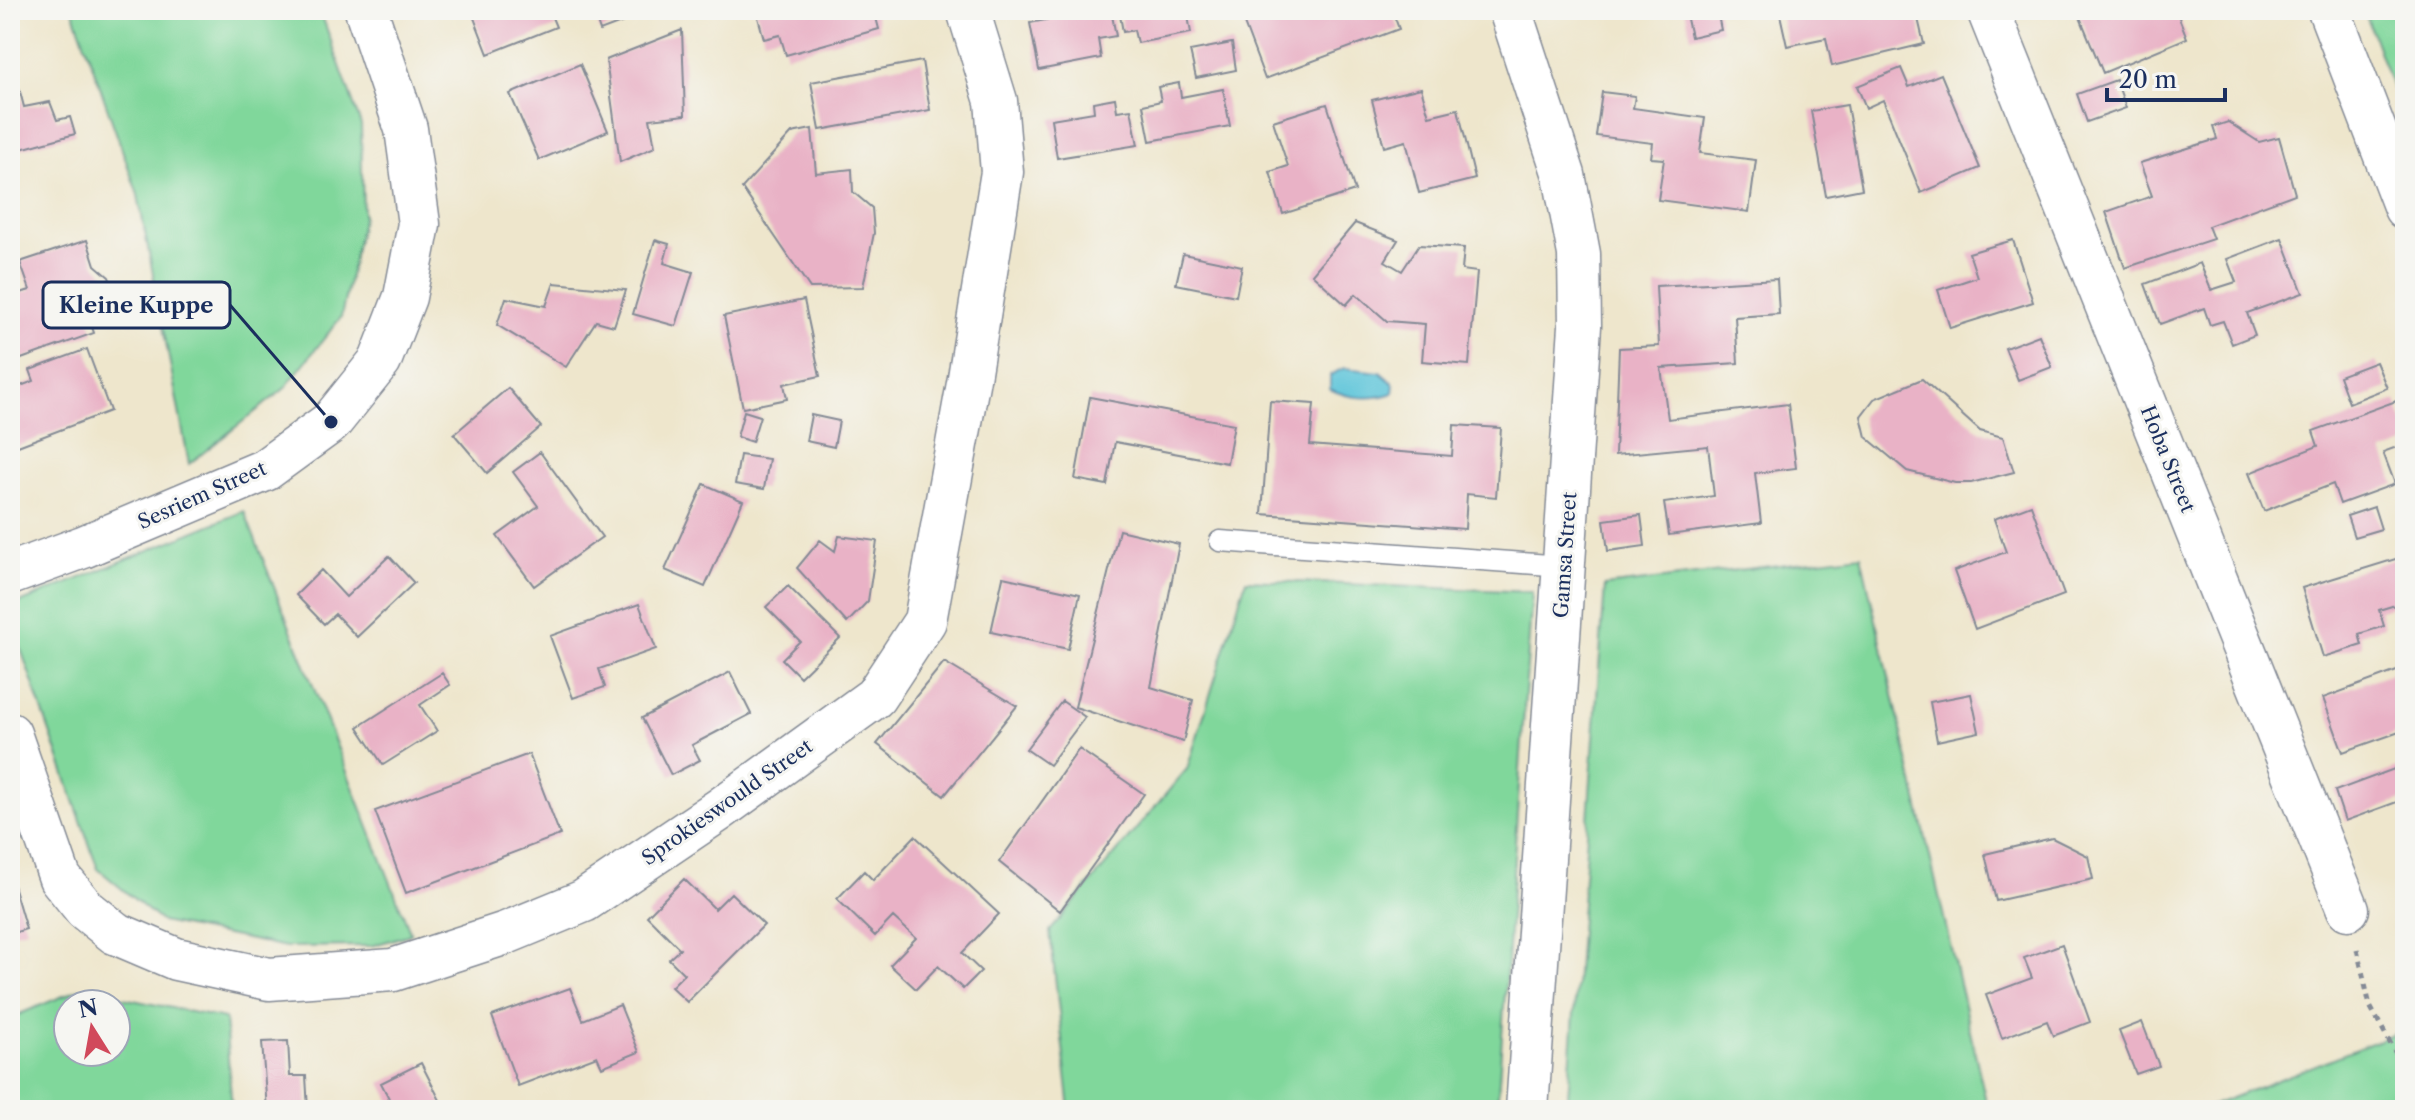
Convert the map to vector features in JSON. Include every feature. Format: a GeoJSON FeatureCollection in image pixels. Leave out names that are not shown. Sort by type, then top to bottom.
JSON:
{"type":"FeatureCollection","features":[{"type":"Feature","properties":{"kind":"street","name":"Sesriem Street"},"geometry":{"type":"LineString","coordinates":[[10,574],[83,547],[265,470],[331,422],[380,361],[405,297],[419,224],[406,129],[366,10]]}},
{"type":"Feature","properties":{"kind":"street","name":"Sprokieswould Street"},"geometry":{"type":"LineString","coordinates":[[10,734],[60,878],[85,909],[115,933],[176,959],[269,979],[393,970],[506,933],[584,901],[719,810],[875,697],[925,621],[1002,172],[996,101],[968,10]]}},
{"type":"Feature","properties":{"kind":"street","name":"Gamsa Street"},"geometry":{"type":"LineString","coordinates":[[1510,10],[1564,175],[1579,254],[1580,326],[1527,1110]]}},
{"type":"Feature","properties":{"kind":"street","name":"Hoba Street"},"geometry":{"type":"LineString","coordinates":[[1988,10],[2348,909]]}},
{"type":"Feature","properties":{"kind":"street"},"geometry":{"type":"LineString","coordinates":[[2329,10],[2405,208]]}},
{"type":"Feature","properties":{"kind":"lane"},"geometry":{"type":"LineString","coordinates":[[1220,541],[1564,566]]}},
{"type":"Feature","properties":{"kind":"path"},"geometry":{"type":"LineString","coordinates":[[2348,909],[2370,1006],[2405,1070]]}},
{"type":"Feature","properties":{"kind":"green space"},"geometry":{"type":"Polygon","coordinates":[[[73,10],[320,10],[361,125],[363,216],[341,317],[284,389],[189,464],[138,195],[73,10]]]}},
{"type":"Feature","properties":{"kind":"green space"},"geometry":{"type":"Polygon","coordinates":[[[2364,10],[2405,10],[2405,106],[2397,100],[2364,10]]]}},
{"type":"Feature","properties":{"kind":"green space"},"geometry":{"type":"Polygon","coordinates":[[[244,511],[411,934],[371,946],[286,947],[162,922],[98,869],[10,618],[10,607],[244,511]]]}},
{"type":"Feature","properties":{"kind":"green space"},"geometry":{"type":"Polygon","coordinates":[[[1861,555],[1988,1110],[1567,1110],[1605,586],[1861,555]]]}},
{"type":"Feature","properties":{"kind":"green space"},"geometry":{"type":"Polygon","coordinates":[[[1246,580],[1532,592],[1497,1110],[1070,1110],[1050,931],[1187,769],[1246,580]]]}},
{"type":"Feature","properties":{"kind":"green space"},"geometry":{"type":"Polygon","coordinates":[[[132,1000],[225,1019],[232,1110],[10,1110],[10,1018],[52,1001],[52,1068],[132,1068],[132,1000]]]}},
{"type":"Feature","properties":{"kind":"green space"},"geometry":{"type":"Polygon","coordinates":[[[2405,1030],[2405,1110],[2201,1110],[2405,1030]]]}},
{"type":"Feature","properties":{"kind":"water"},"geometry":{"type":"Polygon","coordinates":[[[1344,368],[1380,372],[1394,384],[1393,393],[1361,397],[1330,389],[1330,375],[1344,368]]]}},
{"type":"Feature","properties":{"kind":"building"},"geometry":{"type":"Polygon","coordinates":[[[471,10],[509,10],[512,17],[528,10],[549,10],[556,27],[488,54],[471,10]]]}},
{"type":"Feature","properties":{"kind":"building"},"geometry":{"type":"Polygon","coordinates":[[[593,10],[655,10],[600,31],[593,10]]]}},
{"type":"Feature","properties":{"kind":"building"},"geometry":{"type":"Polygon","coordinates":[[[756,10],[874,10],[879,29],[786,55],[780,35],[764,39],[756,10]]]}},
{"type":"Feature","properties":{"kind":"building"},"geometry":{"type":"Polygon","coordinates":[[[1050,10],[1111,10],[1116,36],[1098,39],[1101,58],[1039,70],[1030,23],[1051,19],[1050,10]]]}},
{"type":"Feature","properties":{"kind":"building"},"geometry":{"type":"Polygon","coordinates":[[[1119,10],[1187,10],[1191,33],[1137,43],[1134,30],[1123,32],[1119,10]]]}},
{"type":"Feature","properties":{"kind":"building"},"geometry":{"type":"Polygon","coordinates":[[[1239,10],[1392,10],[1399,29],[1265,79],[1239,10]]]}},
{"type":"Feature","properties":{"kind":"building"},"geometry":{"type":"Polygon","coordinates":[[[1685,10],[1717,10],[1721,30],[1691,37],[1685,10]]]}},
{"type":"Feature","properties":{"kind":"building"},"geometry":{"type":"Polygon","coordinates":[[[1779,10],[1916,10],[1924,44],[1832,66],[1826,38],[1787,46],[1779,10]]]}},
{"type":"Feature","properties":{"kind":"building"},"geometry":{"type":"Polygon","coordinates":[[[2077,10],[2176,10],[2187,38],[2103,73],[2077,10]]]}},
{"type":"Feature","properties":{"kind":"building"},"geometry":{"type":"Polygon","coordinates":[[[682,30],[685,115],[650,119],[655,147],[620,162],[606,60],[682,30]]]}},
{"type":"Feature","properties":{"kind":"building"},"geometry":{"type":"Polygon","coordinates":[[[1232,43],[1236,70],[1196,78],[1190,51],[1232,43]]]}},
{"type":"Feature","properties":{"kind":"building"},"geometry":{"type":"Polygon","coordinates":[[[10,53],[24,107],[50,102],[57,120],[70,117],[75,134],[10,152],[10,53]]]}},
{"type":"Feature","properties":{"kind":"building"},"geometry":{"type":"Polygon","coordinates":[[[922,61],[930,110],[820,130],[811,82],[922,61]]]}},
{"type":"Feature","properties":{"kind":"building"},"geometry":{"type":"Polygon","coordinates":[[[580,64],[608,131],[539,160],[510,94],[580,64]]]}},
{"type":"Feature","properties":{"kind":"building"},"geometry":{"type":"Polygon","coordinates":[[[1901,68],[1909,87],[1941,74],[1980,168],[1921,193],[1883,100],[1866,108],[1857,86],[1901,68]]]}},
{"type":"Feature","properties":{"kind":"building"},"geometry":{"type":"Polygon","coordinates":[[[2116,80],[2126,108],[2087,122],[2077,94],[2116,80]]]}},
{"type":"Feature","properties":{"kind":"building"},"geometry":{"type":"Polygon","coordinates":[[[1179,83],[1181,97],[1223,89],[1230,126],[1150,141],[1143,105],[1161,101],[1158,87],[1179,83]]]}},
{"type":"Feature","properties":{"kind":"building"},"geometry":{"type":"Polygon","coordinates":[[[1421,88],[1429,116],[1458,109],[1475,179],[1419,193],[1406,141],[1384,147],[1372,100],[1421,88]]]}},
{"type":"Feature","properties":{"kind":"building"},"geometry":{"type":"Polygon","coordinates":[[[1602,92],[1635,96],[1633,108],[1705,118],[1700,153],[1756,160],[1749,212],[1658,200],[1664,159],[1651,158],[1653,143],[1596,136],[1602,92]]]}},
{"type":"Feature","properties":{"kind":"building"},"geometry":{"type":"Polygon","coordinates":[[[1115,98],[1117,111],[1131,109],[1138,145],[1057,158],[1051,119],[1094,112],[1093,102],[1115,98]]]}},
{"type":"Feature","properties":{"kind":"building"},"geometry":{"type":"Polygon","coordinates":[[[1327,104],[1355,191],[1283,214],[1270,172],[1288,166],[1273,121],[1327,104]]]}},
{"type":"Feature","properties":{"kind":"building"},"geometry":{"type":"Polygon","coordinates":[[[1847,105],[1862,189],[1826,196],[1811,111],[1847,105]]]}},
{"type":"Feature","properties":{"kind":"building"},"geometry":{"type":"Polygon","coordinates":[[[2228,122],[2259,142],[2279,137],[2295,194],[2208,226],[2213,239],[2125,268],[2106,212],[2152,196],[2140,163],[2217,139],[2213,127],[2228,122]]]}},
{"type":"Feature","properties":{"kind":"building"},"geometry":{"type":"Polygon","coordinates":[[[812,129],[816,173],[852,169],[853,192],[872,208],[874,233],[863,287],[810,288],[742,188],[792,133],[812,129]]]}},
{"type":"Feature","properties":{"kind":"building"},"geometry":{"type":"Polygon","coordinates":[[[1355,223],[1398,240],[1385,261],[1402,271],[1419,245],[1464,248],[1462,270],[1477,272],[1469,365],[1422,361],[1425,324],[1387,321],[1356,294],[1346,305],[1312,274],[1355,223]]]}},
{"type":"Feature","properties":{"kind":"building"},"geometry":{"type":"Polygon","coordinates":[[[2282,238],[2303,293],[2247,313],[2255,335],[2232,344],[2223,321],[2210,325],[2204,308],[2160,324],[2145,284],[2200,263],[2211,290],[2236,282],[2227,259],[2282,238]]]}},
{"type":"Feature","properties":{"kind":"building"},"geometry":{"type":"Polygon","coordinates":[[[87,240],[95,265],[109,277],[120,307],[89,318],[94,333],[10,363],[10,285],[14,295],[30,290],[20,262],[87,240]]]}},
{"type":"Feature","properties":{"kind":"building"},"geometry":{"type":"Polygon","coordinates":[[[655,240],[669,244],[664,263],[693,272],[676,326],[633,314],[655,240]]]}},
{"type":"Feature","properties":{"kind":"building"},"geometry":{"type":"Polygon","coordinates":[[[2013,240],[2033,302],[1950,328],[1938,290],[1977,277],[1969,253],[2013,240]]]}},
{"type":"Feature","properties":{"kind":"building"},"geometry":{"type":"Polygon","coordinates":[[[1183,254],[1242,266],[1236,296],[1176,284],[1183,254]]]}},
{"type":"Feature","properties":{"kind":"building"},"geometry":{"type":"Polygon","coordinates":[[[1777,279],[1779,314],[1735,317],[1738,363],[1661,368],[1668,419],[1788,404],[1796,468],[1755,473],[1761,523],[1669,535],[1664,503],[1714,496],[1708,446],[1615,455],[1619,348],[1659,346],[1656,286],[1777,279]]]}},
{"type":"Feature","properties":{"kind":"building"},"geometry":{"type":"Polygon","coordinates":[[[554,283],[626,290],[614,326],[596,321],[566,367],[497,325],[506,298],[546,306],[554,283]]]}},
{"type":"Feature","properties":{"kind":"building"},"geometry":{"type":"Polygon","coordinates":[[[804,300],[820,376],[784,384],[787,399],[743,408],[724,316],[804,300]]]}},
{"type":"Feature","properties":{"kind":"building"},"geometry":{"type":"Polygon","coordinates":[[[2039,335],[2052,367],[2018,380],[2005,348],[2039,335]]]}},
{"type":"Feature","properties":{"kind":"building"},"geometry":{"type":"Polygon","coordinates":[[[87,349],[110,411],[10,449],[10,390],[34,381],[30,370],[87,349]]]}},
{"type":"Feature","properties":{"kind":"building"},"geometry":{"type":"Polygon","coordinates":[[[2376,362],[2387,388],[2349,403],[2339,376],[2376,362]]]}},
{"type":"Feature","properties":{"kind":"building"},"geometry":{"type":"Polygon","coordinates":[[[1922,379],[1980,431],[2003,437],[2014,472],[1971,483],[1955,483],[1907,471],[1866,437],[1861,416],[1874,399],[1922,379]]]}},
{"type":"Feature","properties":{"kind":"building"},"geometry":{"type":"Polygon","coordinates":[[[508,388],[541,427],[487,473],[454,434],[508,388]]]}},
{"type":"Feature","properties":{"kind":"building"},"geometry":{"type":"Polygon","coordinates":[[[1090,397],[1234,424],[1227,463],[1115,442],[1107,485],[1075,479],[1090,397]]]}},
{"type":"Feature","properties":{"kind":"building"},"geometry":{"type":"Polygon","coordinates":[[[1270,401],[1314,404],[1310,445],[1452,456],[1454,425],[1501,428],[1496,497],[1467,494],[1465,529],[1262,514],[1270,401]]]}},
{"type":"Feature","properties":{"kind":"building"},"geometry":{"type":"Polygon","coordinates":[[[2396,401],[2405,427],[2405,444],[2383,452],[2395,484],[2340,504],[2333,484],[2264,511],[2249,473],[2318,446],[2313,431],[2396,401]]]}},
{"type":"Feature","properties":{"kind":"building"},"geometry":{"type":"Polygon","coordinates":[[[744,411],[760,416],[752,442],[737,437],[744,411]]]}},
{"type":"Feature","properties":{"kind":"building"},"geometry":{"type":"Polygon","coordinates":[[[811,415],[839,421],[834,447],[806,441],[811,415]]]}},
{"type":"Feature","properties":{"kind":"building"},"geometry":{"type":"Polygon","coordinates":[[[540,452],[602,537],[534,586],[497,536],[538,506],[513,472],[540,452]]]}},
{"type":"Feature","properties":{"kind":"building"},"geometry":{"type":"Polygon","coordinates":[[[740,455],[769,459],[764,489],[735,484],[740,455]]]}},
{"type":"Feature","properties":{"kind":"building"},"geometry":{"type":"Polygon","coordinates":[[[704,484],[743,501],[705,587],[665,570],[704,484]]]}},
{"type":"Feature","properties":{"kind":"building"},"geometry":{"type":"Polygon","coordinates":[[[2031,505],[2064,595],[1975,629],[1954,571],[2006,552],[1994,519],[2031,505]]]}},
{"type":"Feature","properties":{"kind":"building"},"geometry":{"type":"Polygon","coordinates":[[[2374,507],[2381,529],[2354,537],[2347,516],[2374,507]]]}},
{"type":"Feature","properties":{"kind":"building"},"geometry":{"type":"Polygon","coordinates":[[[1641,515],[1645,546],[1608,551],[1604,520],[1641,515]]]}},
{"type":"Feature","properties":{"kind":"building"},"geometry":{"type":"Polygon","coordinates":[[[1119,530],[1179,544],[1151,687],[1193,700],[1183,742],[1075,707],[1119,530]]]}},
{"type":"Feature","properties":{"kind":"building"},"geometry":{"type":"Polygon","coordinates":[[[839,536],[877,541],[868,601],[847,623],[797,568],[820,540],[835,551],[839,536]]]}},
{"type":"Feature","properties":{"kind":"building"},"geometry":{"type":"Polygon","coordinates":[[[389,556],[414,583],[357,637],[335,614],[324,624],[296,595],[321,570],[346,597],[389,556]]]}},
{"type":"Feature","properties":{"kind":"building"},"geometry":{"type":"Polygon","coordinates":[[[2405,556],[2405,602],[2379,610],[2384,626],[2359,634],[2362,645],[2323,657],[2302,588],[2405,556]]]}},
{"type":"Feature","properties":{"kind":"building"},"geometry":{"type":"Polygon","coordinates":[[[1003,577],[1080,594],[1068,649],[991,632],[1003,577]]]}},
{"type":"Feature","properties":{"kind":"building"},"geometry":{"type":"Polygon","coordinates":[[[788,586],[840,638],[800,677],[782,659],[800,641],[766,607],[788,586]]]}},
{"type":"Feature","properties":{"kind":"building"},"geometry":{"type":"Polygon","coordinates":[[[639,604],[656,649],[599,669],[605,687],[573,698],[550,636],[639,604]]]}},
{"type":"Feature","properties":{"kind":"building"},"geometry":{"type":"Polygon","coordinates":[[[944,662],[1017,706],[944,796],[877,744],[944,662]]]}},
{"type":"Feature","properties":{"kind":"building"},"geometry":{"type":"Polygon","coordinates":[[[2405,668],[2405,730],[2343,752],[2323,698],[2405,668]]]}},
{"type":"Feature","properties":{"kind":"building"},"geometry":{"type":"Polygon","coordinates":[[[730,672],[751,714],[692,745],[700,760],[671,775],[642,718],[730,672]]]}},
{"type":"Feature","properties":{"kind":"building"},"geometry":{"type":"Polygon","coordinates":[[[442,673],[450,685],[420,705],[437,731],[383,765],[358,727],[442,673]]]}},
{"type":"Feature","properties":{"kind":"building"},"geometry":{"type":"Polygon","coordinates":[[[1971,694],[1979,732],[1937,741],[1930,702],[1971,694]]]}},
{"type":"Feature","properties":{"kind":"building"},"geometry":{"type":"Polygon","coordinates":[[[1062,701],[1085,717],[1049,765],[1026,749],[1062,701]]]}},
{"type":"Feature","properties":{"kind":"building"},"geometry":{"type":"Polygon","coordinates":[[[1079,749],[1144,794],[1060,911],[999,862],[1079,749]]]}},
{"type":"Feature","properties":{"kind":"building"},"geometry":{"type":"Polygon","coordinates":[[[529,754],[560,835],[406,893],[375,811],[529,754]]]}},
{"type":"Feature","properties":{"kind":"building"},"geometry":{"type":"Polygon","coordinates":[[[2405,765],[2405,799],[2345,821],[2335,791],[2405,765]]]}},
{"type":"Feature","properties":{"kind":"building"},"geometry":{"type":"Polygon","coordinates":[[[915,836],[999,914],[962,953],[981,971],[963,989],[938,966],[916,989],[890,965],[916,938],[893,917],[875,936],[837,899],[864,871],[873,880],[915,836]]]}},
{"type":"Feature","properties":{"kind":"building"},"geometry":{"type":"Polygon","coordinates":[[[2052,838],[2088,856],[2093,879],[1996,901],[1985,854],[2052,838]]]}},
{"type":"Feature","properties":{"kind":"building"},"geometry":{"type":"Polygon","coordinates":[[[684,879],[715,909],[731,893],[764,925],[687,1002],[671,987],[684,974],[669,959],[680,949],[647,916],[684,879]]]}},
{"type":"Feature","properties":{"kind":"building"},"geometry":{"type":"Polygon","coordinates":[[[13,885],[26,929],[10,934],[10,886],[13,885]]]}},
{"type":"Feature","properties":{"kind":"building"},"geometry":{"type":"Polygon","coordinates":[[[2062,944],[2090,1022],[2053,1036],[2047,1021],[2002,1038],[1986,995],[2032,978],[2024,958],[2062,944]]]}},
{"type":"Feature","properties":{"kind":"building"},"geometry":{"type":"Polygon","coordinates":[[[570,988],[583,1020],[620,1005],[639,1052],[602,1067],[597,1056],[518,1086],[492,1016],[570,988]]]}},
{"type":"Feature","properties":{"kind":"building"},"geometry":{"type":"Polygon","coordinates":[[[2142,1022],[2159,1066],[2136,1074],[2119,1031],[2142,1022]]]}},
{"type":"Feature","properties":{"kind":"building"},"geometry":{"type":"Polygon","coordinates":[[[288,1041],[290,1076],[306,1076],[308,1110],[267,1110],[262,1042],[288,1041]]]}},
{"type":"Feature","properties":{"kind":"building"},"geometry":{"type":"Polygon","coordinates":[[[421,1063],[445,1110],[395,1110],[381,1083],[421,1063]]]}},
{"type":"Feature","properties":{"kind":"place","name":"Kleine Kuppe"},"geometry":{"type":"Point","coordinates":[331,422]}}]}
